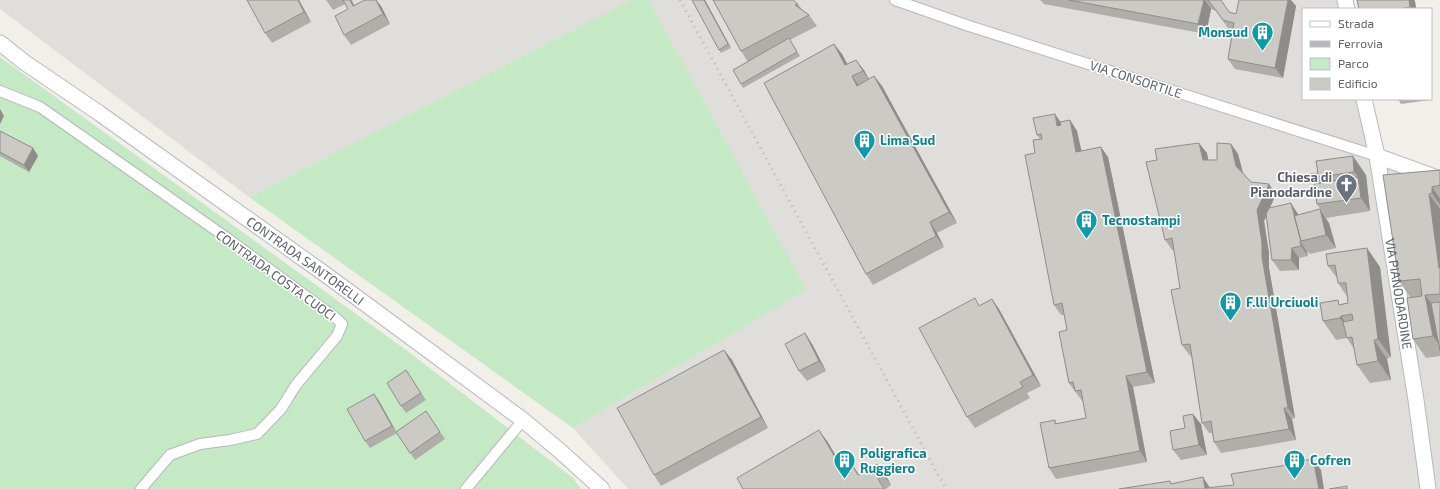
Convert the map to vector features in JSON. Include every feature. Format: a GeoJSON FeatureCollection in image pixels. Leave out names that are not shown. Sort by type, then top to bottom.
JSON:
{"type":"FeatureCollection","features":[{"type":"Feature","properties":{"kind":"main road","name":"CONTRADA SANTORELLI"},"geometry":{"type":"LineString","coordinates":[[0,43],[24,62],[329,277],[523,420],[602,489]]}},
{"type":"Feature","properties":{"kind":"main road","name":"VIA PIANODARDINE"},"geometry":{"type":"LineString","coordinates":[[1364,100],[1377,156],[1415,392],[1428,489]]}},
{"type":"Feature","properties":{"kind":"main road"},"geometry":{"type":"LineString","coordinates":[[1377,156],[1440,179]]}},
{"type":"Feature","properties":{"kind":"street","name":"VIA CONSORTILE"},"geometry":{"type":"LineString","coordinates":[[896,0],[969,26],[1377,156]]}},
{"type":"Feature","properties":{"kind":"street","name":"CONTRADA COSTA CUOCI"},"geometry":{"type":"LineString","coordinates":[[0,92],[40,107],[227,238],[342,324],[337,336],[296,385],[281,409],[257,434],[230,440],[200,444],[170,455],[141,489]]}},
{"type":"Feature","properties":{"kind":"street"},"geometry":{"type":"LineString","coordinates":[[466,489],[523,420]]}},
{"type":"Feature","properties":{"kind":"shaded area"},"geometry":{"type":"Polygon","coordinates":[[[0,0],[631,0],[249,197],[0,9],[0,0]]]}},
{"type":"Feature","properties":{"kind":"shaded area"},"geometry":{"type":"Polygon","coordinates":[[[649,0],[1341,0],[1343,8],[1302,8],[1302,100],[1367,100],[1384,163],[1440,182],[1440,489],[628,489],[573,428],[805,290],[649,0]]]}},
{"type":"Feature","properties":{"kind":"green space"},"geometry":{"type":"Polygon","coordinates":[[[631,0],[649,0],[806,290],[573,428],[249,197],[631,0]]]}},
{"type":"Feature","properties":{"kind":"green space"},"geometry":{"type":"Polygon","coordinates":[[[0,57],[406,350],[573,478],[581,489],[0,489],[0,57]]]}},
{"type":"Feature","properties":{"kind":"building"},"geometry":{"type":"Polygon","coordinates":[[[247,0],[298,0],[304,12],[265,33],[247,0]]]}},
{"type":"Feature","properties":{"kind":"building"},"geometry":{"type":"Polygon","coordinates":[[[343,0],[350,0],[353,6],[365,0],[376,0],[383,14],[344,35],[335,16],[348,9],[343,0]]]}},
{"type":"Feature","properties":{"kind":"building"},"geometry":{"type":"Polygon","coordinates":[[[692,0],[704,0],[728,44],[719,50],[692,0]]]}},
{"type":"Feature","properties":{"kind":"building"},"geometry":{"type":"Polygon","coordinates":[[[713,0],[793,0],[798,4],[795,5],[809,15],[741,51],[713,0]]]}},
{"type":"Feature","properties":{"kind":"building"},"geometry":{"type":"Polygon","coordinates":[[[1069,0],[1204,0],[1198,24],[1069,0]]]}},
{"type":"Feature","properties":{"kind":"building"},"geometry":{"type":"Polygon","coordinates":[[[1207,0],[1221,0],[1229,12],[1236,14],[1239,0],[1288,0],[1275,68],[1228,59],[1234,23],[1223,20],[1207,0]]]}},
{"type":"Feature","properties":{"kind":"building"},"geometry":{"type":"Polygon","coordinates":[[[1357,0],[1409,0],[1410,7],[1405,8],[1359,8],[1357,0]]]}},
{"type":"Feature","properties":{"kind":"building"},"geometry":{"type":"Polygon","coordinates":[[[789,38],[797,52],[741,84],[733,70],[789,38]]]}},
{"type":"Feature","properties":{"kind":"building","name":"Lima Sud"},"geometry":{"type":"Polygon","coordinates":[[[834,44],[845,65],[856,60],[863,71],[852,76],[857,86],[874,76],[949,212],[930,222],[936,236],[866,274],[764,83],[834,44]]]}},
{"type":"Feature","properties":{"kind":"building","name":"Tecnostampi"},"geometry":{"type":"Polygon","coordinates":[[[1055,114],[1057,126],[1061,125],[1060,122],[1070,120],[1076,152],[1101,147],[1147,372],[1126,376],[1140,451],[1049,468],[1040,423],[1055,420],[1055,424],[1086,418],[1081,390],[1075,391],[1073,382],[1069,383],[1059,332],[1067,330],[1062,303],[1054,305],[1025,155],[1035,153],[1033,140],[1042,139],[1041,134],[1037,135],[1033,118],[1055,114]]]}},
{"type":"Feature","properties":{"kind":"building"},"geometry":{"type":"Polygon","coordinates":[[[0,131],[33,148],[24,165],[0,152],[0,131]]]}},
{"type":"Feature","properties":{"kind":"building","name":"F.lli Urciuoli"},"geometry":{"type":"Polygon","coordinates":[[[1199,143],[1203,160],[1217,160],[1217,143],[1231,144],[1236,166],[1251,182],[1269,184],[1257,210],[1262,243],[1262,257],[1288,408],[1284,408],[1289,429],[1214,442],[1211,421],[1202,423],[1190,344],[1182,345],[1171,290],[1180,288],[1172,238],[1165,240],[1146,162],[1157,160],[1155,149],[1199,143]]]}},
{"type":"Feature","properties":{"kind":"building"},"geometry":{"type":"Polygon","coordinates":[[[1353,156],[1354,172],[1311,178],[1310,174],[1318,173],[1316,161],[1353,156]]]}},
{"type":"Feature","properties":{"kind":"building"},"geometry":{"type":"Polygon","coordinates":[[[1440,170],[1440,185],[1432,187],[1432,193],[1429,194],[1440,268],[1440,294],[1425,295],[1433,336],[1413,339],[1407,298],[1422,296],[1420,279],[1399,281],[1383,175],[1440,170]]]}},
{"type":"Feature","properties":{"kind":"building"},"geometry":{"type":"Polygon","coordinates":[[[1358,177],[1361,198],[1317,204],[1314,184],[1358,177]]]}},
{"type":"Feature","properties":{"kind":"building"},"geometry":{"type":"Polygon","coordinates":[[[1291,203],[1301,246],[1292,248],[1291,260],[1272,260],[1266,214],[1269,208],[1291,203]]]}},
{"type":"Feature","properties":{"kind":"building"},"geometry":{"type":"Polygon","coordinates":[[[1320,209],[1326,235],[1301,241],[1294,216],[1320,209]]]}},
{"type":"Feature","properties":{"kind":"building"},"geometry":{"type":"Polygon","coordinates":[[[1367,248],[1378,339],[1374,340],[1378,361],[1357,365],[1352,337],[1347,338],[1343,322],[1353,320],[1352,314],[1323,321],[1320,303],[1338,300],[1339,305],[1348,303],[1346,283],[1338,283],[1335,265],[1328,266],[1326,254],[1367,248]]]}},
{"type":"Feature","properties":{"kind":"building"},"geometry":{"type":"Polygon","coordinates":[[[975,298],[979,306],[992,299],[1033,375],[1020,382],[1023,387],[967,417],[919,328],[975,298]]]}},
{"type":"Feature","properties":{"kind":"building"},"geometry":{"type":"Polygon","coordinates":[[[1440,302],[1440,351],[1431,303],[1440,302]]]}},
{"type":"Feature","properties":{"kind":"building"},"geometry":{"type":"Polygon","coordinates":[[[805,333],[819,361],[799,371],[785,344],[805,333]]]}},
{"type":"Feature","properties":{"kind":"building"},"geometry":{"type":"Polygon","coordinates":[[[724,350],[761,417],[654,475],[617,408],[724,350]]]}},
{"type":"Feature","properties":{"kind":"building"},"geometry":{"type":"Polygon","coordinates":[[[406,370],[421,393],[401,406],[387,383],[406,370]]]}},
{"type":"Feature","properties":{"kind":"building"},"geometry":{"type":"Polygon","coordinates":[[[374,394],[392,426],[365,441],[347,409],[374,394]]]}},
{"type":"Feature","properties":{"kind":"building"},"geometry":{"type":"Polygon","coordinates":[[[426,411],[440,432],[410,453],[396,432],[426,411]]]}},
{"type":"Feature","properties":{"kind":"building"},"geometry":{"type":"Polygon","coordinates":[[[1193,414],[1199,445],[1173,450],[1170,431],[1185,428],[1183,416],[1193,414]]]}},
{"type":"Feature","properties":{"kind":"building"},"geometry":{"type":"Polygon","coordinates":[[[819,430],[836,459],[845,453],[858,475],[877,464],[884,475],[878,479],[884,489],[743,489],[737,478],[819,430]]]}},
{"type":"Feature","properties":{"kind":"building"},"geometry":{"type":"Polygon","coordinates":[[[1313,459],[1319,489],[1119,489],[1170,481],[1171,484],[1203,477],[1205,488],[1234,485],[1231,474],[1287,465],[1286,463],[1313,459]]]}},
{"type":"Feature","properties":{"kind":"building"},"geometry":{"type":"Polygon","coordinates":[[[1347,486],[1347,489],[1329,489],[1347,486]]]}},
{"type":"Feature","properties":{"kind":"railway"},"geometry":{"type":"LineString","coordinates":[[680,0],[946,489]]}},
{"type":"Feature","properties":{"kind":"place","name":"Monsud"},"geometry":{"type":"Point","coordinates":[1263,52]}},
{"type":"Feature","properties":{"kind":"place","name":"Lima Sud"},"geometry":{"type":"Point","coordinates":[864,160]}},
{"type":"Feature","properties":{"kind":"place","name":"Chiesa di Pianodardine"},"geometry":{"type":"Point","coordinates":[1347,204]}},
{"type":"Feature","properties":{"kind":"place","name":"Tecnostampi"},"geometry":{"type":"Point","coordinates":[1086,240]}},
{"type":"Feature","properties":{"kind":"place","name":"F.lli Urciuoli"},"geometry":{"type":"Point","coordinates":[1231,322]}},
{"type":"Feature","properties":{"kind":"place","name":"Poligrafica Ruggiero"},"geometry":{"type":"Point","coordinates":[844,480]}},
{"type":"Feature","properties":{"kind":"place","name":"Cofren"},"geometry":{"type":"Point","coordinates":[1295,480]}}]}
